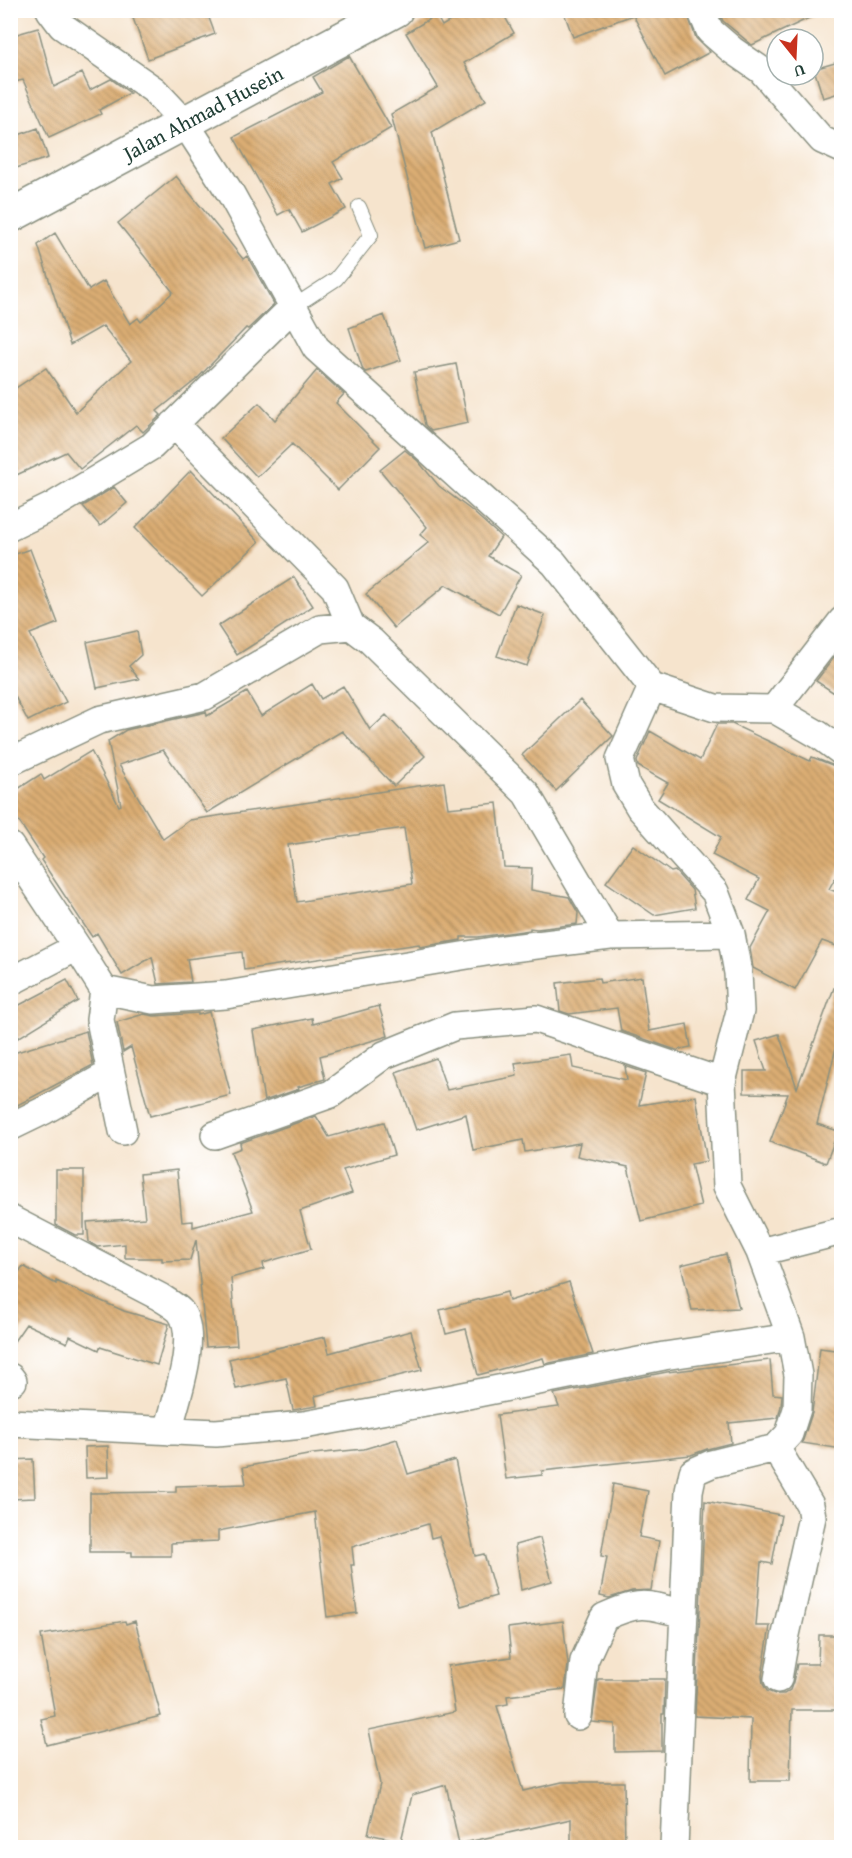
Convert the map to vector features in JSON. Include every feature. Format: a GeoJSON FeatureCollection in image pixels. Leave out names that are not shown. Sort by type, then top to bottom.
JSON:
{"type":"FeatureCollection","features":[{"type":"Feature","properties":{"kind":"main road","name":"Jalan Ahmad Husein"},"geometry":{"type":"LineString","coordinates":[[10,216],[396,10]]}},
{"type":"Feature","properties":{"kind":"street"},"geometry":{"type":"LineString","coordinates":[[50,10],[62,26],[154,90],[185,123],[231,194],[316,348],[554,563],[652,687],[716,708],[774,709],[819,735],[842,752]]}},
{"type":"Feature","properties":{"kind":"street"},"geometry":{"type":"LineString","coordinates":[[701,10],[710,31],[761,70],[822,140],[842,149]]}},
{"type":"Feature","properties":{"kind":"street"},"geometry":{"type":"LineString","coordinates":[[10,527],[51,507],[152,446],[293,307]]}},
{"type":"Feature","properties":{"kind":"street"},"geometry":{"type":"LineString","coordinates":[[174,424],[335,588],[351,626],[371,641],[526,793],[610,936]]}},
{"type":"Feature","properties":{"kind":"street"},"geometry":{"type":"LineString","coordinates":[[774,709],[842,621]]}},
{"type":"Feature","properties":{"kind":"street"},"geometry":{"type":"LineString","coordinates":[[10,762],[99,720],[205,696],[320,629],[351,626]]}},
{"type":"Feature","properties":{"kind":"street"},"geometry":{"type":"LineString","coordinates":[[652,687],[620,759],[626,785],[640,808],[715,892],[731,934],[738,974],[740,1011],[722,1082],[727,1186],[760,1252],[791,1337],[798,1375],[797,1409],[789,1434],[776,1448],[711,1464],[693,1472],[689,1491],[674,1848]]}},
{"type":"Feature","properties":{"kind":"street"},"geometry":{"type":"LineString","coordinates":[[10,846],[104,990],[100,1020],[123,1131]]}},
{"type":"Feature","properties":{"kind":"street"},"geometry":{"type":"LineString","coordinates":[[104,990],[153,1000],[226,995],[504,949],[610,936],[731,934]]}},
{"type":"Feature","properties":{"kind":"street"},"geometry":{"type":"LineString","coordinates":[[10,982],[77,946]]}},
{"type":"Feature","properties":{"kind":"street"},"geometry":{"type":"LineString","coordinates":[[215,1135],[331,1094],[384,1054],[455,1026],[536,1019],[722,1082]]}},
{"type":"Feature","properties":{"kind":"street"},"geometry":{"type":"LineString","coordinates":[[10,1127],[111,1073]]}},
{"type":"Feature","properties":{"kind":"street"},"geometry":{"type":"LineString","coordinates":[[10,1219],[160,1297],[180,1311],[189,1330],[189,1345],[168,1431]]}},
{"type":"Feature","properties":{"kind":"street"},"geometry":{"type":"LineString","coordinates":[[760,1252],[842,1231]]}},
{"type":"Feature","properties":{"kind":"street"},"geometry":{"type":"LineString","coordinates":[[10,1423],[216,1433],[304,1425],[664,1356],[791,1337]]}},
{"type":"Feature","properties":{"kind":"street"},"geometry":{"type":"LineString","coordinates":[[776,1448],[810,1505],[813,1517],[778,1679]]}},
{"type":"Feature","properties":{"kind":"street"},"geometry":{"type":"LineString","coordinates":[[578,1716],[584,1661],[604,1617],[627,1606],[649,1605],[684,1614]]}},
{"type":"Feature","properties":{"kind":"lane"},"geometry":{"type":"LineString","coordinates":[[293,307],[336,279],[371,235],[359,207]]}},
{"type":"Feature","properties":{"kind":"building"},"geometry":{"type":"Polygon","coordinates":[[[130,10],[206,10],[215,34],[148,59],[130,10]]]}},
{"type":"Feature","properties":{"kind":"building"},"geometry":{"type":"Polygon","coordinates":[[[468,10],[501,10],[514,33],[464,63],[486,100],[432,132],[459,239],[425,248],[391,114],[438,87],[406,33],[436,15],[442,26],[468,10]]]}},
{"type":"Feature","properties":{"kind":"building"},"geometry":{"type":"Polygon","coordinates":[[[563,10],[686,10],[696,38],[710,52],[665,76],[633,15],[573,37],[563,10]]]}},
{"type":"Feature","properties":{"kind":"building"},"geometry":{"type":"Polygon","coordinates":[[[718,10],[826,10],[790,27],[765,27],[765,39],[752,45],[723,21],[718,10]]]}},
{"type":"Feature","properties":{"kind":"building"},"geometry":{"type":"Polygon","coordinates":[[[38,28],[54,87],[82,73],[90,90],[111,79],[130,93],[99,110],[101,114],[49,138],[23,80],[10,83],[10,36],[38,28]]]}},
{"type":"Feature","properties":{"kind":"building"},"geometry":{"type":"Polygon","coordinates":[[[349,56],[391,128],[333,162],[343,178],[332,184],[346,209],[302,232],[289,209],[278,215],[234,137],[322,92],[313,77],[349,56]]]}},
{"type":"Feature","properties":{"kind":"building"},"geometry":{"type":"Polygon","coordinates":[[[842,61],[842,92],[823,98],[820,87],[825,87],[825,66],[842,61]]]}},
{"type":"Feature","properties":{"kind":"building"},"geometry":{"type":"Polygon","coordinates":[[[38,128],[48,158],[10,170],[10,138],[38,128]]]}},
{"type":"Feature","properties":{"kind":"building"},"geometry":{"type":"Polygon","coordinates":[[[176,176],[243,259],[247,256],[274,304],[248,329],[246,328],[197,379],[157,411],[161,415],[143,432],[136,425],[80,469],[66,452],[10,478],[10,392],[46,368],[76,412],[131,361],[103,326],[70,345],[38,245],[55,233],[89,290],[104,281],[130,324],[138,318],[141,322],[173,292],[118,223],[176,176]]]}},
{"type":"Feature","properties":{"kind":"building"},"geometry":{"type":"Polygon","coordinates":[[[384,315],[401,360],[366,372],[363,370],[349,328],[384,315]]]}},
{"type":"Feature","properties":{"kind":"building"},"geometry":{"type":"Polygon","coordinates":[[[456,364],[468,423],[431,431],[425,425],[414,372],[456,364]]]}},
{"type":"Feature","properties":{"kind":"building"},"geometry":{"type":"Polygon","coordinates":[[[317,370],[344,394],[336,403],[380,447],[338,490],[292,444],[257,477],[221,438],[259,403],[275,420],[317,370]]]}},
{"type":"Feature","properties":{"kind":"building"},"geometry":{"type":"Polygon","coordinates":[[[405,450],[418,461],[439,486],[501,537],[488,556],[521,575],[499,614],[446,585],[394,628],[366,594],[429,542],[420,535],[427,527],[380,470],[405,450]]]}},
{"type":"Feature","properties":{"kind":"building"},"geometry":{"type":"Polygon","coordinates":[[[191,470],[259,542],[202,596],[135,528],[191,470]]]}},
{"type":"Feature","properties":{"kind":"building"},"geometry":{"type":"Polygon","coordinates":[[[114,487],[127,503],[100,526],[83,506],[114,487]]]}},
{"type":"Feature","properties":{"kind":"building"},"geometry":{"type":"Polygon","coordinates":[[[30,549],[58,623],[30,634],[66,702],[28,721],[10,687],[10,556],[30,549]]]}},
{"type":"Feature","properties":{"kind":"building"},"geometry":{"type":"Polygon","coordinates":[[[294,577],[313,606],[237,655],[218,626],[294,577]]]}},
{"type":"Feature","properties":{"kind":"building"},"geometry":{"type":"Polygon","coordinates":[[[516,604],[545,615],[527,666],[497,656],[516,604]]]}},
{"type":"Feature","properties":{"kind":"building"},"geometry":{"type":"Polygon","coordinates":[[[137,631],[141,655],[129,666],[139,679],[97,688],[87,642],[137,631]]]}},
{"type":"Feature","properties":{"kind":"building"},"geometry":{"type":"Polygon","coordinates":[[[842,647],[842,698],[816,681],[842,647]]]}},
{"type":"Feature","properties":{"kind":"building"},"geometry":{"type":"Polygon","coordinates":[[[312,684],[321,699],[343,686],[370,730],[386,715],[425,756],[394,786],[342,731],[207,813],[163,750],[119,765],[163,839],[190,820],[444,782],[448,808],[497,803],[504,867],[532,868],[531,890],[569,897],[578,913],[577,924],[530,928],[530,930],[478,937],[461,937],[461,940],[420,947],[419,944],[244,970],[242,952],[187,959],[191,982],[158,984],[152,957],[122,975],[97,933],[92,937],[41,860],[43,858],[10,808],[10,794],[41,774],[44,780],[91,751],[119,806],[121,805],[108,741],[126,730],[206,712],[207,716],[247,692],[261,716],[312,684]],[[404,828],[288,845],[297,902],[412,884],[404,828]]]}},
{"type":"Feature","properties":{"kind":"building"},"geometry":{"type":"Polygon","coordinates":[[[580,700],[613,736],[556,791],[522,755],[580,700]]]}},
{"type":"Feature","properties":{"kind":"building"},"geometry":{"type":"Polygon","coordinates":[[[717,724],[732,724],[810,761],[812,757],[842,769],[842,865],[829,889],[842,894],[842,948],[822,941],[795,990],[753,968],[750,948],[770,911],[748,900],[759,879],[712,855],[721,837],[658,799],[668,783],[638,766],[637,761],[650,731],[700,760],[717,724]]]}},
{"type":"Feature","properties":{"kind":"building"},"geometry":{"type":"Polygon","coordinates":[[[633,845],[671,872],[675,871],[692,890],[695,908],[654,915],[606,882],[633,845]]]}},
{"type":"Feature","properties":{"kind":"building"},"geometry":{"type":"Polygon","coordinates":[[[642,977],[649,1031],[687,1024],[691,1047],[676,1050],[621,1031],[617,1008],[569,1014],[560,1011],[557,983],[599,978],[600,983],[642,977]]]}},
{"type":"Feature","properties":{"kind":"building"},"geometry":{"type":"Polygon","coordinates":[[[67,980],[78,1001],[10,1043],[10,1010],[67,980]]]}},
{"type":"Feature","properties":{"kind":"building"},"geometry":{"type":"Polygon","coordinates":[[[834,988],[842,990],[842,1024],[817,1124],[838,1131],[826,1163],[770,1142],[788,1094],[744,1093],[744,1071],[766,1071],[756,1041],[779,1034],[797,1088],[834,988]]]}},
{"type":"Feature","properties":{"kind":"building"},"geometry":{"type":"Polygon","coordinates":[[[379,1006],[388,1036],[320,1056],[325,1079],[264,1101],[253,1030],[312,1018],[313,1024],[379,1006]]]}},
{"type":"Feature","properties":{"kind":"building"},"geometry":{"type":"Polygon","coordinates":[[[209,1012],[231,1095],[150,1116],[131,1047],[123,1052],[117,1022],[144,1014],[154,1016],[198,1013],[198,1015],[209,1012]]]}},
{"type":"Feature","properties":{"kind":"building"},"geometry":{"type":"Polygon","coordinates":[[[86,1031],[93,1065],[10,1109],[10,1054],[86,1031]]]}},
{"type":"Feature","properties":{"kind":"building"},"geometry":{"type":"Polygon","coordinates":[[[571,1055],[573,1068],[627,1080],[625,1066],[646,1073],[639,1105],[696,1096],[707,1161],[691,1164],[701,1206],[641,1221],[628,1167],[577,1156],[580,1143],[525,1152],[523,1140],[473,1150],[466,1114],[416,1130],[396,1072],[436,1058],[447,1090],[517,1076],[515,1063],[571,1055]]]}},
{"type":"Feature","properties":{"kind":"building"},"geometry":{"type":"Polygon","coordinates":[[[316,1116],[329,1137],[384,1122],[394,1155],[343,1170],[352,1193],[300,1211],[311,1249],[263,1263],[264,1269],[231,1278],[237,1345],[206,1347],[196,1240],[190,1260],[162,1261],[162,1258],[125,1258],[125,1244],[97,1247],[89,1242],[87,1222],[145,1218],[140,1174],[177,1170],[182,1222],[193,1221],[193,1227],[253,1211],[231,1152],[241,1148],[240,1143],[316,1116]]]}},
{"type":"Feature","properties":{"kind":"building"},"geometry":{"type":"Polygon","coordinates":[[[56,1170],[84,1170],[84,1235],[75,1235],[56,1225],[56,1170]]]}},
{"type":"Feature","properties":{"kind":"building"},"geometry":{"type":"Polygon","coordinates":[[[726,1254],[739,1308],[692,1310],[681,1265],[726,1254]]]}},
{"type":"Feature","properties":{"kind":"building"},"geometry":{"type":"Polygon","coordinates":[[[23,1266],[56,1284],[56,1281],[124,1311],[169,1324],[157,1365],[100,1347],[99,1350],[70,1336],[67,1343],[26,1324],[10,1347],[10,1285],[23,1266]]]}},
{"type":"Feature","properties":{"kind":"building"},"geometry":{"type":"Polygon","coordinates":[[[569,1282],[593,1354],[545,1364],[543,1358],[478,1375],[466,1329],[446,1334],[440,1310],[507,1292],[509,1301],[569,1282]]]}},
{"type":"Feature","properties":{"kind":"building"},"geometry":{"type":"Polygon","coordinates":[[[411,1331],[422,1370],[315,1396],[317,1406],[293,1410],[286,1378],[236,1389],[229,1359],[325,1337],[329,1353],[411,1331]]]}},
{"type":"Feature","properties":{"kind":"building"},"geometry":{"type":"Polygon","coordinates":[[[820,1348],[842,1351],[842,1449],[802,1443],[812,1413],[820,1348]]]}},
{"type":"Feature","properties":{"kind":"building"},"geometry":{"type":"Polygon","coordinates":[[[770,1360],[773,1394],[782,1395],[778,1418],[729,1423],[731,1443],[691,1455],[542,1471],[542,1475],[506,1479],[497,1415],[559,1407],[554,1394],[667,1372],[770,1360]]]}},
{"type":"Feature","properties":{"kind":"building"},"geometry":{"type":"Polygon","coordinates":[[[397,1439],[408,1474],[455,1460],[475,1556],[484,1554],[496,1596],[461,1606],[439,1536],[431,1538],[428,1524],[352,1547],[354,1565],[351,1565],[357,1613],[327,1617],[315,1512],[218,1531],[218,1541],[171,1543],[171,1556],[132,1556],[132,1552],[90,1552],[90,1493],[176,1492],[176,1486],[246,1484],[243,1467],[313,1454],[364,1449],[397,1439]]]}},
{"type":"Feature","properties":{"kind":"building"},"geometry":{"type":"Polygon","coordinates":[[[108,1446],[109,1477],[86,1478],[85,1447],[108,1446]]]}},
{"type":"Feature","properties":{"kind":"building"},"geometry":{"type":"Polygon","coordinates":[[[33,1459],[35,1498],[10,1499],[10,1460],[33,1459]]]}},
{"type":"Feature","properties":{"kind":"building"},"geometry":{"type":"Polygon","coordinates":[[[613,1484],[648,1491],[639,1537],[659,1541],[651,1590],[632,1591],[609,1598],[600,1596],[607,1557],[601,1556],[613,1484]]]}},
{"type":"Feature","properties":{"kind":"building"},"geometry":{"type":"Polygon","coordinates":[[[705,1501],[781,1515],[772,1564],[761,1562],[756,1626],[770,1626],[762,1676],[767,1691],[784,1694],[790,1690],[797,1664],[818,1664],[819,1635],[842,1635],[842,1710],[792,1710],[790,1781],[750,1781],[751,1719],[695,1716],[705,1501]]]}},
{"type":"Feature","properties":{"kind":"building"},"geometry":{"type":"Polygon","coordinates":[[[540,1538],[552,1581],[521,1590],[515,1545],[540,1538]]]}},
{"type":"Feature","properties":{"kind":"building"},"geometry":{"type":"Polygon","coordinates":[[[125,1621],[126,1624],[135,1621],[161,1716],[47,1745],[41,1719],[55,1716],[41,1635],[125,1621]]]}},
{"type":"Feature","properties":{"kind":"building"},"geometry":{"type":"Polygon","coordinates":[[[563,1621],[568,1664],[565,1689],[507,1696],[508,1704],[497,1706],[523,1791],[562,1782],[624,1782],[625,1848],[571,1848],[571,1819],[459,1844],[446,1785],[412,1795],[401,1841],[368,1834],[380,1784],[369,1730],[455,1712],[448,1666],[511,1657],[508,1628],[563,1621]]]}},
{"type":"Feature","properties":{"kind":"building"},"geometry":{"type":"Polygon","coordinates":[[[598,1679],[665,1679],[662,1751],[615,1752],[615,1724],[592,1722],[598,1679]]]}}]}
